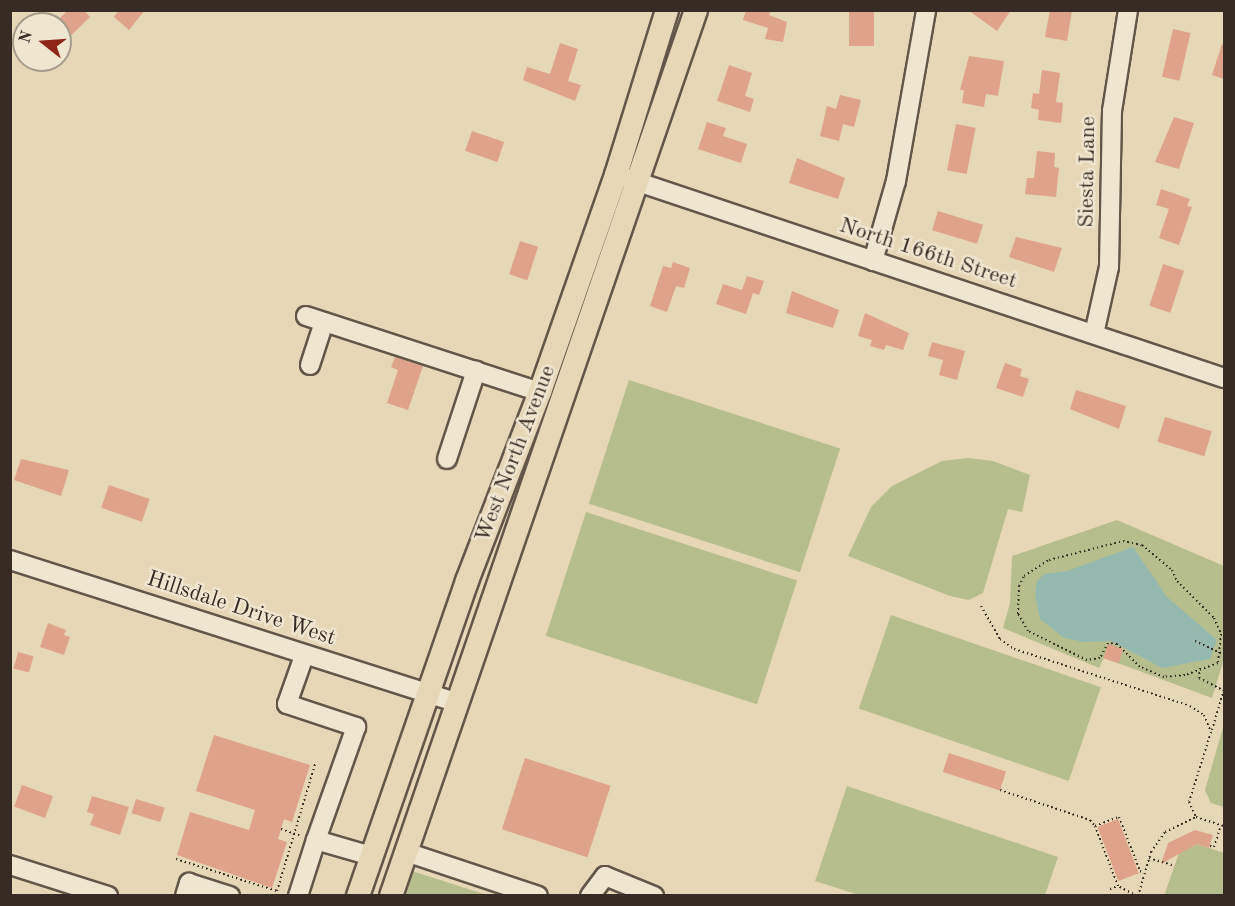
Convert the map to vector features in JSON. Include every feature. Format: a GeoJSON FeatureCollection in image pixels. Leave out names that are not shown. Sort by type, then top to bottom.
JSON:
{"type":"FeatureCollection","features":[{"type":"Feature","properties":{"kind":"main road","name":"West North Avenue"},"geometry":{"type":"LineString","coordinates":[[358,896],[427,693],[540,392],[616,175],[667,10]]}},
{"type":"Feature","properties":{"kind":"main road","name":"West North Avenue"},"geometry":{"type":"LineString","coordinates":[[391,896],[639,183],[696,10]]}},
{"type":"Feature","properties":{"kind":"street"},"geometry":{"type":"LineString","coordinates":[[873,261],[896,181],[926,10]]}},
{"type":"Feature","properties":{"kind":"street","name":"Siesta Lane"},"geometry":{"type":"LineString","coordinates":[[1094,334],[1109,267],[1112,111],[1128,10]]}},
{"type":"Feature","properties":{"kind":"street","name":"North 166th Street"},"geometry":{"type":"LineString","coordinates":[[616,175],[1224,378]]}},
{"type":"Feature","properties":{"kind":"street"},"geometry":{"type":"LineString","coordinates":[[306,316],[540,392]]}},
{"type":"Feature","properties":{"kind":"street"},"geometry":{"type":"LineString","coordinates":[[310,365],[324,322]]}},
{"type":"Feature","properties":{"kind":"street"},"geometry":{"type":"LineString","coordinates":[[447,459],[476,371]]}},
{"type":"Feature","properties":{"kind":"street","name":"Hillsdale Drive West"},"geometry":{"type":"LineString","coordinates":[[10,560],[304,656],[458,703]]}},
{"type":"Feature","properties":{"kind":"street"},"geometry":{"type":"LineString","coordinates":[[298,896],[356,727],[287,704],[304,656]]}},
{"type":"Feature","properties":{"kind":"street"},"geometry":{"type":"LineString","coordinates":[[316,840],[371,856]]}},
{"type":"Feature","properties":{"kind":"street"},"geometry":{"type":"LineString","coordinates":[[406,852],[538,896]]}},
{"type":"Feature","properties":{"kind":"street"},"geometry":{"type":"LineString","coordinates":[[10,865],[108,896]]}},
{"type":"Feature","properties":{"kind":"street"},"geometry":{"type":"LineString","coordinates":[[590,896],[605,876],[654,896]]}},
{"type":"Feature","properties":{"kind":"street"},"geometry":{"type":"LineString","coordinates":[[185,896],[189,883],[230,896]]}},
{"type":"Feature","properties":{"kind":"path"},"geometry":{"type":"LineString","coordinates":[[1111,542],[1142,545],[1172,570],[1177,581],[1214,618],[1221,634],[1221,653],[1211,668],[1200,668],[1185,675],[1164,677],[1140,667],[1124,647],[1111,642],[1100,658],[1094,660],[1060,650],[1028,631],[1018,614],[1019,586],[1035,567],[1049,560],[1111,542]]}},
{"type":"Feature","properties":{"kind":"path"},"geometry":{"type":"LineString","coordinates":[[981,606],[1006,644],[1194,708],[1210,723],[1211,736]]}},
{"type":"Feature","properties":{"kind":"path"},"geometry":{"type":"LineString","coordinates":[[1195,641],[1221,653]]}},
{"type":"Feature","properties":{"kind":"path"},"geometry":{"type":"LineString","coordinates":[[1196,817],[1189,802],[1224,690],[1199,678],[1200,668]]}},
{"type":"Feature","properties":{"kind":"path"},"geometry":{"type":"LineString","coordinates":[[176,859],[277,891],[315,764]]}},
{"type":"Feature","properties":{"kind":"path"},"geometry":{"type":"LineString","coordinates":[[1000,790],[1090,820],[1095,826],[1118,886],[1122,890],[1143,896]]}},
{"type":"Feature","properties":{"kind":"path"},"geometry":{"type":"LineString","coordinates":[[1137,895],[1149,858],[1165,832],[1196,817],[1223,826],[1214,847],[1210,846]]}},
{"type":"Feature","properties":{"kind":"path"},"geometry":{"type":"LineString","coordinates":[[1095,826],[1119,818],[1140,871],[1144,873]]}},
{"type":"Feature","properties":{"kind":"path"},"geometry":{"type":"LineString","coordinates":[[281,830],[316,840]]}},
{"type":"Feature","properties":{"kind":"path"},"geometry":{"type":"LineString","coordinates":[[1149,858],[1172,865]]}},
{"type":"Feature","properties":{"kind":"path"},"geometry":{"type":"LineString","coordinates":[[1110,889],[1118,886]]}},
{"type":"Feature","properties":{"kind":"path"},"geometry":{"type":"LineString","coordinates":[[1120,896],[1122,890]]}},
{"type":"Feature","properties":{"kind":"green space"},"geometry":{"type":"Polygon","coordinates":[[[629,380],[840,449],[800,572],[589,504],[629,380]]]}},
{"type":"Feature","properties":{"kind":"green space"},"geometry":{"type":"Polygon","coordinates":[[[968,458],[993,461],[1030,475],[1022,512],[1008,509],[983,593],[969,600],[950,596],[848,556],[871,507],[892,486],[942,461],[968,458]]]}},
{"type":"Feature","properties":{"kind":"green space"},"geometry":{"type":"Polygon","coordinates":[[[586,512],[797,581],[757,704],[546,636],[586,512]]]}},
{"type":"Feature","properties":{"kind":"green space"},"geometry":{"type":"Polygon","coordinates":[[[1117,520],[1224,566],[1224,659],[1212,698],[1104,658],[1099,668],[1003,628],[1010,603],[1012,556],[1117,520]]]}},
{"type":"Feature","properties":{"kind":"green space"},"geometry":{"type":"Polygon","coordinates":[[[891,615],[1101,687],[1069,781],[859,709],[891,615]]]}},
{"type":"Feature","properties":{"kind":"green space"},"geometry":{"type":"Polygon","coordinates":[[[1224,724],[1224,807],[1211,803],[1205,790],[1224,724]]]}},
{"type":"Feature","properties":{"kind":"green space"},"geometry":{"type":"Polygon","coordinates":[[[847,786],[1058,857],[1045,895],[859,895],[815,881],[847,786]]]}},
{"type":"Feature","properties":{"kind":"green space"},"geometry":{"type":"Polygon","coordinates":[[[1197,844],[1224,853],[1224,895],[1164,896],[1179,853],[1197,844]]]}},
{"type":"Feature","properties":{"kind":"green space"},"geometry":{"type":"Polygon","coordinates":[[[412,871],[487,895],[404,895],[412,871]]]}},
{"type":"Feature","properties":{"kind":"water"},"geometry":{"type":"Polygon","coordinates":[[[1133,547],[1167,597],[1217,640],[1210,659],[1162,668],[1111,641],[1084,642],[1064,638],[1040,619],[1035,595],[1037,581],[1044,574],[1067,571],[1133,547]]]}},
{"type":"Feature","properties":{"kind":"building"},"geometry":{"type":"Polygon","coordinates":[[[84,10],[90,17],[72,34],[72,12],[66,12],[84,10]]]}},
{"type":"Feature","properties":{"kind":"building"},"geometry":{"type":"Polygon","coordinates":[[[119,10],[145,10],[129,30],[114,17],[119,10]]]}},
{"type":"Feature","properties":{"kind":"building"},"geometry":{"type":"Polygon","coordinates":[[[746,10],[771,10],[769,15],[787,22],[783,42],[765,39],[768,28],[743,20],[746,10]]]}},
{"type":"Feature","properties":{"kind":"building"},"geometry":{"type":"Polygon","coordinates":[[[849,10],[874,10],[874,46],[849,46],[849,10]]]}},
{"type":"Feature","properties":{"kind":"building"},"geometry":{"type":"Polygon","coordinates":[[[968,10],[1011,10],[997,31],[968,10]]]}},
{"type":"Feature","properties":{"kind":"building"},"geometry":{"type":"Polygon","coordinates":[[[1050,10],[1072,10],[1067,41],[1045,37],[1050,10]]]}},
{"type":"Feature","properties":{"kind":"building"},"geometry":{"type":"Polygon","coordinates":[[[1173,29],[1191,33],[1180,81],[1162,77],[1173,29]]]}},
{"type":"Feature","properties":{"kind":"building"},"geometry":{"type":"Polygon","coordinates":[[[560,43],[578,49],[568,81],[581,85],[575,101],[523,80],[527,67],[550,74],[560,43]]]}},
{"type":"Feature","properties":{"kind":"building"},"geometry":{"type":"Polygon","coordinates":[[[1222,44],[1224,45],[1224,79],[1212,75],[1222,44]]]}},
{"type":"Feature","properties":{"kind":"building"},"geometry":{"type":"Polygon","coordinates":[[[969,56],[1004,61],[998,96],[986,94],[984,107],[962,103],[964,90],[960,90],[969,56]]]}},
{"type":"Feature","properties":{"kind":"building"},"geometry":{"type":"Polygon","coordinates":[[[729,65],[752,73],[745,96],[754,99],[750,112],[717,101],[729,65]]]}},
{"type":"Feature","properties":{"kind":"building"},"geometry":{"type":"Polygon","coordinates":[[[1042,70],[1060,73],[1056,102],[1063,103],[1061,123],[1038,120],[1039,110],[1031,108],[1033,93],[1039,94],[1042,70]]]}},
{"type":"Feature","properties":{"kind":"building"},"geometry":{"type":"Polygon","coordinates":[[[840,95],[861,100],[854,127],[843,124],[839,141],[820,136],[827,106],[836,109],[840,95]]]}},
{"type":"Feature","properties":{"kind":"building"},"geometry":{"type":"Polygon","coordinates":[[[1174,117],[1194,123],[1179,169],[1155,162],[1174,117]]]}},
{"type":"Feature","properties":{"kind":"building"},"geometry":{"type":"Polygon","coordinates":[[[707,122],[726,128],[723,136],[747,144],[741,163],[698,149],[707,122]]]}},
{"type":"Feature","properties":{"kind":"building"},"geometry":{"type":"Polygon","coordinates":[[[956,124],[976,128],[967,174],[947,170],[956,124]]]}},
{"type":"Feature","properties":{"kind":"building"},"geometry":{"type":"Polygon","coordinates":[[[472,131],[504,142],[497,162],[465,151],[472,131]]]}},
{"type":"Feature","properties":{"kind":"building"},"geometry":{"type":"Polygon","coordinates":[[[1037,151],[1055,153],[1054,167],[1059,168],[1056,197],[1025,194],[1027,178],[1034,178],[1037,151]]]}},
{"type":"Feature","properties":{"kind":"building"},"geometry":{"type":"Polygon","coordinates":[[[797,158],[845,178],[838,199],[789,183],[797,158]]]}},
{"type":"Feature","properties":{"kind":"building"},"geometry":{"type":"Polygon","coordinates":[[[1161,189],[1190,199],[1187,206],[1192,207],[1179,245],[1159,238],[1169,209],[1156,205],[1161,189]]]}},
{"type":"Feature","properties":{"kind":"building"},"geometry":{"type":"Polygon","coordinates":[[[938,211],[983,225],[977,244],[932,230],[938,211]]]}},
{"type":"Feature","properties":{"kind":"building"},"geometry":{"type":"Polygon","coordinates":[[[1016,237],[1062,248],[1054,272],[1009,257],[1016,237]]]}},
{"type":"Feature","properties":{"kind":"building"},"geometry":{"type":"Polygon","coordinates":[[[520,241],[538,247],[527,280],[509,274],[520,241]]]}},
{"type":"Feature","properties":{"kind":"building"},"geometry":{"type":"Polygon","coordinates":[[[673,262],[690,268],[684,288],[676,286],[667,312],[650,306],[663,266],[671,268],[673,262]]]}},
{"type":"Feature","properties":{"kind":"building"},"geometry":{"type":"Polygon","coordinates":[[[1163,264],[1184,271],[1170,313],[1149,306],[1163,264]]]}},
{"type":"Feature","properties":{"kind":"building"},"geometry":{"type":"Polygon","coordinates":[[[747,276],[764,281],[759,295],[753,293],[746,314],[716,304],[723,284],[742,290],[747,276]]]}},
{"type":"Feature","properties":{"kind":"building"},"geometry":{"type":"Polygon","coordinates":[[[792,291],[839,310],[833,328],[786,313],[792,291]]]}},
{"type":"Feature","properties":{"kind":"building"},"geometry":{"type":"Polygon","coordinates":[[[865,313],[909,333],[903,350],[886,345],[884,350],[870,346],[872,340],[858,336],[865,313]]]}},
{"type":"Feature","properties":{"kind":"building"},"geometry":{"type":"Polygon","coordinates":[[[932,342],[965,351],[957,380],[939,375],[943,360],[928,356],[932,342]]]}},
{"type":"Feature","properties":{"kind":"building"},"geometry":{"type":"Polygon","coordinates":[[[395,357],[423,366],[408,410],[387,403],[398,370],[391,367],[395,357]]]}},
{"type":"Feature","properties":{"kind":"building"},"geometry":{"type":"Polygon","coordinates":[[[1005,363],[1022,369],[1020,376],[1029,379],[1023,397],[996,388],[1005,363]]]}},
{"type":"Feature","properties":{"kind":"building"},"geometry":{"type":"Polygon","coordinates":[[[1076,390],[1126,406],[1119,429],[1070,409],[1076,390]]]}},
{"type":"Feature","properties":{"kind":"building"},"geometry":{"type":"Polygon","coordinates":[[[1165,417],[1212,431],[1204,456],[1157,442],[1165,417]]]}},
{"type":"Feature","properties":{"kind":"building"},"geometry":{"type":"Polygon","coordinates":[[[21,459],[69,470],[61,496],[14,480],[21,459]]]}},
{"type":"Feature","properties":{"kind":"building"},"geometry":{"type":"Polygon","coordinates":[[[109,485],[150,499],[142,522],[101,508],[109,485]]]}},
{"type":"Feature","properties":{"kind":"building"},"geometry":{"type":"Polygon","coordinates":[[[48,623],[66,630],[64,635],[70,637],[64,655],[40,647],[48,623]]]}},
{"type":"Feature","properties":{"kind":"building"},"geometry":{"type":"Polygon","coordinates":[[[1108,644],[1123,649],[1119,663],[1103,658],[1108,644]]]}},
{"type":"Feature","properties":{"kind":"building"},"geometry":{"type":"Polygon","coordinates":[[[18,652],[33,656],[29,673],[14,668],[18,652]]]}},
{"type":"Feature","properties":{"kind":"building"},"geometry":{"type":"Polygon","coordinates":[[[214,735],[310,765],[292,822],[284,819],[278,839],[287,842],[272,888],[177,855],[190,812],[249,830],[255,810],[196,791],[214,735]]]}},
{"type":"Feature","properties":{"kind":"building"},"geometry":{"type":"Polygon","coordinates":[[[949,753],[1006,772],[1000,791],[943,772],[949,753]]]}},
{"type":"Feature","properties":{"kind":"building"},"geometry":{"type":"Polygon","coordinates":[[[525,758],[611,786],[587,857],[502,829],[525,758]]]}},
{"type":"Feature","properties":{"kind":"building"},"geometry":{"type":"Polygon","coordinates":[[[22,785],[53,796],[45,818],[14,807],[22,785]]]}},
{"type":"Feature","properties":{"kind":"building"},"geometry":{"type":"Polygon","coordinates":[[[92,796],[129,807],[120,835],[90,825],[94,814],[87,812],[92,796]]]}},
{"type":"Feature","properties":{"kind":"building"},"geometry":{"type":"Polygon","coordinates":[[[136,799],[165,808],[160,822],[132,813],[136,799]]]}},
{"type":"Feature","properties":{"kind":"building"},"geometry":{"type":"Polygon","coordinates":[[[1118,819],[1139,873],[1118,881],[1097,827],[1118,819]]]}},
{"type":"Feature","properties":{"kind":"building"},"geometry":{"type":"Polygon","coordinates":[[[1195,830],[1213,835],[1209,848],[1197,844],[1161,864],[1168,843],[1195,830]]]}}]}
